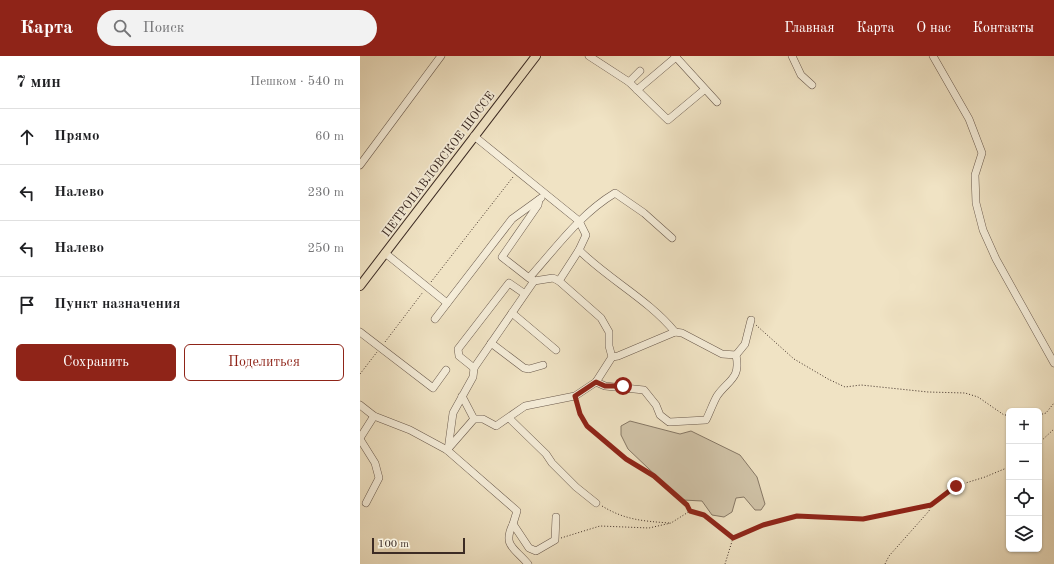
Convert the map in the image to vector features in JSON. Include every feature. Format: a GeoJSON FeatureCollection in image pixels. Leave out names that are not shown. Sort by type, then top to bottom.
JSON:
{"type":"FeatureCollection","features":[{"type":"Feature","properties":{"kind":"main road","name":"ПЕТРОПАВЛОВСКОЕ ШОССЕ"},"geometry":{"type":"LineString","coordinates":[[360,286],[536,56]]}},
{"type":"Feature","properties":{"kind":"street"},"geometry":{"type":"LineString","coordinates":[[360,165],[441,56]]}},
{"type":"Feature","properties":{"kind":"street"},"geometry":{"type":"LineString","coordinates":[[589,56],[629,82],[668,120],[704,90]]}},
{"type":"Feature","properties":{"kind":"street"},"geometry":{"type":"LineString","coordinates":[[637,90],[675,56],[704,90],[717,102]]}},
{"type":"Feature","properties":{"kind":"street"},"geometry":{"type":"LineString","coordinates":[[792,56],[801,75],[812,85]]}},
{"type":"Feature","properties":{"kind":"street"},"geometry":{"type":"LineString","coordinates":[[933,56],[969,120],[982,153],[975,175],[976,203],[983,230],[996,259],[1054,362]]}},
{"type":"Feature","properties":{"kind":"street"},"geometry":{"type":"LineString","coordinates":[[629,82],[640,71]]}},
{"type":"Feature","properties":{"kind":"street"},"geometry":{"type":"LineString","coordinates":[[474,136],[579,222],[586,235],[579,250],[559,281]]}},
{"type":"Feature","properties":{"kind":"street"},"geometry":{"type":"LineString","coordinates":[[448,450],[453,413],[473,377],[474,368],[525,294],[532,280],[579,222],[602,201],[615,193],[644,213],[672,238]]}},
{"type":"Feature","properties":{"kind":"street"},"geometry":{"type":"LineString","coordinates":[[435,319],[512,218],[539,200],[545,194]]}},
{"type":"Feature","properties":{"kind":"street"},"geometry":{"type":"LineString","coordinates":[[474,419],[482,419],[496,426],[525,406],[575,396],[596,382],[612,357],[609,346],[610,332],[601,318],[559,281],[553,278],[532,280],[502,257],[538,205],[539,200]]}},
{"type":"Feature","properties":{"kind":"street"},"geometry":{"type":"LineString","coordinates":[[579,250],[590,261],[629,290],[663,319],[675,332]]}},
{"type":"Feature","properties":{"kind":"street"},"geometry":{"type":"LineString","coordinates":[[385,253],[447,303]]}},
{"type":"Feature","properties":{"kind":"street"},"geometry":{"type":"LineString","coordinates":[[474,368],[459,356],[458,350],[509,283],[525,294]]}},
{"type":"Feature","properties":{"kind":"street"},"geometry":{"type":"LineString","coordinates":[[512,313],[556,350]]}},
{"type":"Feature","properties":{"kind":"street"},"geometry":{"type":"LineString","coordinates":[[736,355],[745,344],[751,320]]}},
{"type":"Feature","properties":{"kind":"street"},"geometry":{"type":"LineString","coordinates":[[360,332],[433,388],[446,370]]}},
{"type":"Feature","properties":{"kind":"street"},"geometry":{"type":"LineString","coordinates":[[612,357],[618,356],[675,332],[682,333],[722,354],[736,355]]}},
{"type":"Feature","properties":{"kind":"street"},"geometry":{"type":"LineString","coordinates":[[491,343],[524,368],[529,370],[543,365]]}},
{"type":"Feature","properties":{"kind":"street"},"geometry":{"type":"LineString","coordinates":[[596,382],[605,386],[644,390],[656,404],[660,415],[669,422],[706,420],[718,396],[734,380],[738,362],[736,355]]}},
{"type":"Feature","properties":{"kind":"street"},"geometry":{"type":"LineString","coordinates":[[462,396],[474,419]]}},
{"type":"Feature","properties":{"kind":"street"},"geometry":{"type":"LineString","coordinates":[[360,405],[374,416],[410,430],[448,450],[517,511],[508,534],[509,545],[528,564]]}},
{"type":"Feature","properties":{"kind":"street"},"geometry":{"type":"LineString","coordinates":[[366,503],[379,478],[375,463],[360,438],[374,416]]}},
{"type":"Feature","properties":{"kind":"street"},"geometry":{"type":"LineString","coordinates":[[509,418],[546,454],[552,463],[576,487],[596,502]]}},
{"type":"Feature","properties":{"kind":"street"},"geometry":{"type":"LineString","coordinates":[[448,450],[474,419]]}},
{"type":"Feature","properties":{"kind":"street"},"geometry":{"type":"LineString","coordinates":[[513,524],[529,548],[536,551],[555,540],[556,517]]}},
{"type":"Feature","properties":{"kind":"path"},"geometry":{"type":"LineString","coordinates":[[360,374],[518,172]]}},
{"type":"Feature","properties":{"kind":"path"},"geometry":{"type":"LineString","coordinates":[[751,320],[794,359],[845,387],[861,385],[928,392],[965,393],[978,397],[1006,415]]}},
{"type":"Feature","properties":{"kind":"path"},"geometry":{"type":"LineString","coordinates":[[575,396],[580,414],[587,426],[626,459],[654,476],[687,505],[690,511],[704,515],[733,538]]}},
{"type":"Feature","properties":{"kind":"path"},"geometry":{"type":"LineString","coordinates":[[1042,414],[1046,413],[1054,403]]}},
{"type":"Feature","properties":{"kind":"path"},"geometry":{"type":"LineString","coordinates":[[1042,440],[1054,429]]}},
{"type":"Feature","properties":{"kind":"path"},"geometry":{"type":"LineString","coordinates":[[725,564],[733,538],[763,525],[797,516],[863,519],[931,505],[956,486],[985,477],[1006,468]]}},
{"type":"Feature","properties":{"kind":"path"},"geometry":{"type":"LineString","coordinates":[[596,502],[615,514],[637,521],[671,523]]}},
{"type":"Feature","properties":{"kind":"path"},"geometry":{"type":"LineString","coordinates":[[886,564],[889,556],[929,510],[931,505]]}},
{"type":"Feature","properties":{"kind":"path"},"geometry":{"type":"LineString","coordinates":[[555,540],[600,526],[649,528],[671,523],[682,518],[690,511]]}},
{"type":"Feature","properties":{"kind":"shaded area"},"geometry":{"type":"Polygon","coordinates":[[[630,421],[680,434],[691,431],[740,455],[757,477],[765,504],[761,510],[755,510],[744,497],[736,498],[732,512],[724,517],[712,515],[702,501],[683,500],[628,449],[621,435],[621,426],[630,421]]]}},
{"type":"Feature","properties":{"kind":"route"},"geometry":{"type":"LineString","coordinates":[[623,386],[605,386],[596,382],[575,396],[580,414],[587,426],[626,459],[654,476],[687,505],[690,511],[704,515],[733,538],[763,525],[797,516],[863,519],[931,505],[956,486]]}}]}
